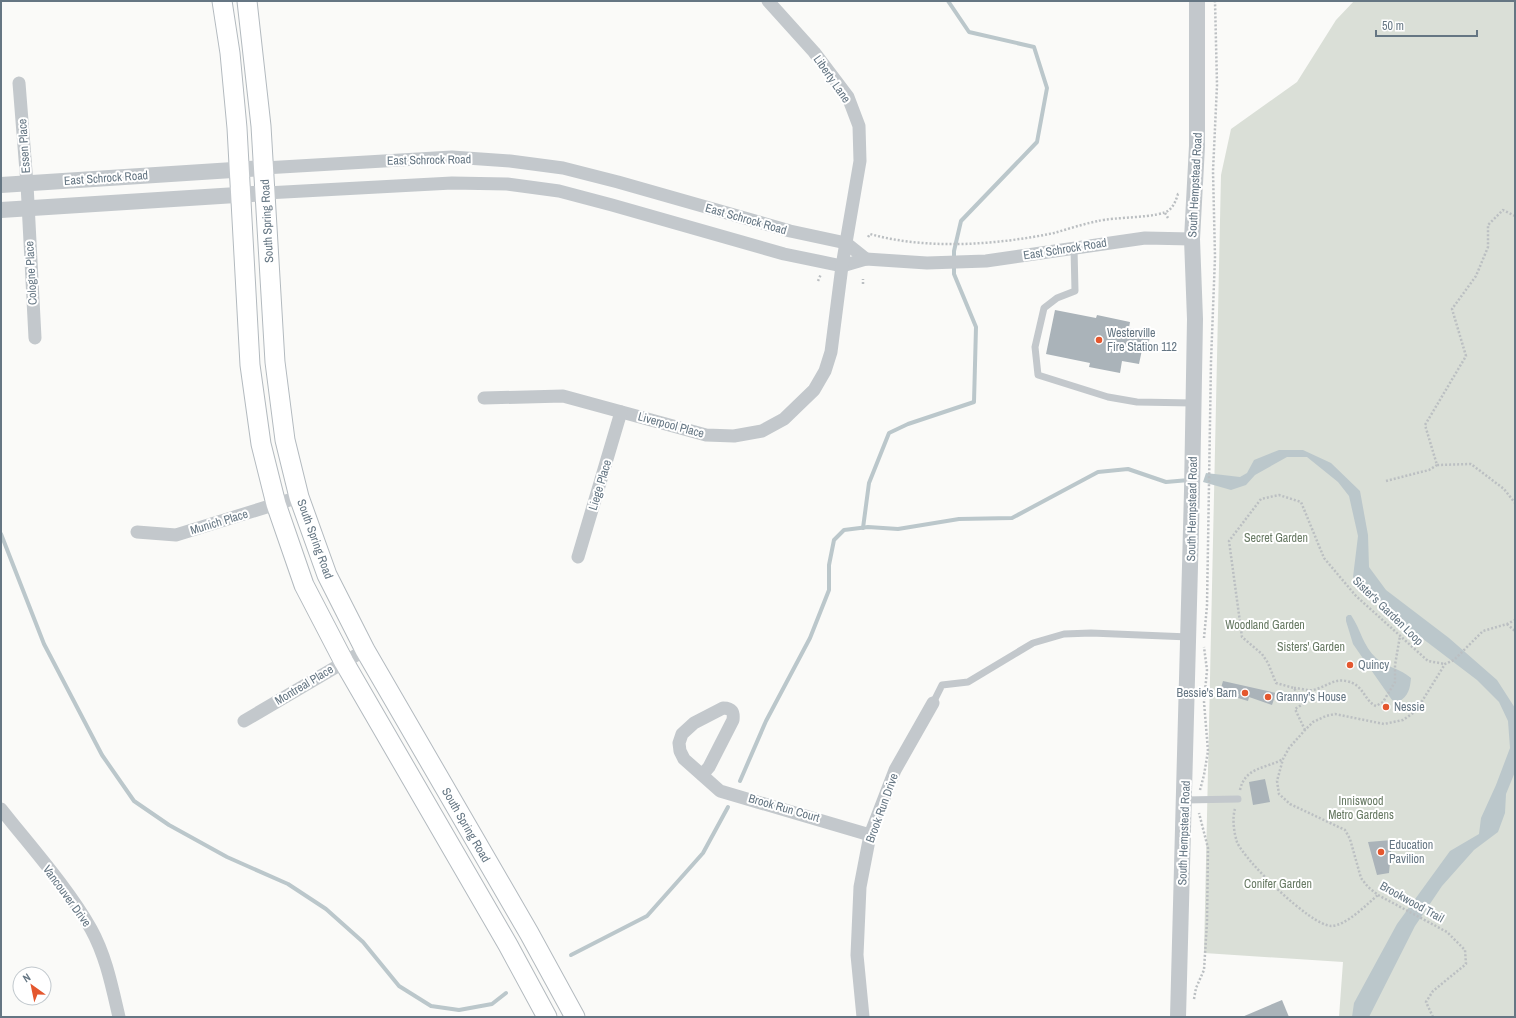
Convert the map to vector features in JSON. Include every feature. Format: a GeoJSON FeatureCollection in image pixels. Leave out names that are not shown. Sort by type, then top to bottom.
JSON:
{"type":"FeatureCollection","features":[{"type":"Feature","properties":{"kind":"main road","name":"South Spring Road"},"geometry":{"type":"LineString","coordinates":[[222,1],[230,54],[240,170],[250,365],[260,444],[276,504],[304,585],[344,662],[508,945],[547,1017]]}},
{"type":"Feature","properties":{"kind":"main road","name":"South Spring Road"},"geometry":{"type":"LineString","coordinates":[[247,1],[255,58],[266,193],[275,362],[285,440],[299,497],[327,575],[365,650],[529,933],[575,1017]]}},
{"type":"Feature","properties":{"kind":"street","name":"Liberty Lane"},"geometry":{"type":"LineString","coordinates":[[768,1],[814,52],[848,97],[859,126],[860,161],[846,243]]}},
{"type":"Feature","properties":{"kind":"street","name":"South Hempstead Road"},"geometry":{"type":"LineString","coordinates":[[1178,1017],[1191,800],[1189,637],[1195,319],[1192,239],[1198,146],[1198,1]]}},
{"type":"Feature","properties":{"kind":"street","name":"Essen Place"},"geometry":{"type":"LineString","coordinates":[[19,83],[27,209]]}},
{"type":"Feature","properties":{"kind":"street","name":"East Schrock Road"},"geometry":{"type":"LineString","coordinates":[[1,185],[452,157],[510,161],[563,168],[790,231],[846,243],[866,259]]}},
{"type":"Feature","properties":{"kind":"street","name":"East Schrock Road"},"geometry":{"type":"LineString","coordinates":[[1,210],[241,194],[452,183],[507,184],[559,191],[770,250],[842,266],[866,259],[927,263],[986,261],[1145,238],[1192,239]]}},
{"type":"Feature","properties":{"kind":"street","name":"Cologne Place"},"geometry":{"type":"LineString","coordinates":[[27,209],[35,338]]}},
{"type":"Feature","properties":{"kind":"street","name":"Liverpool Place"},"geometry":{"type":"LineString","coordinates":[[484,398],[563,396],[706,435],[734,436],[762,431],[784,418],[814,390],[825,371],[831,352],[846,243]]}},
{"type":"Feature","properties":{"kind":"street","name":"Liege Place"},"geometry":{"type":"LineString","coordinates":[[578,557],[621,412]]}},
{"type":"Feature","properties":{"kind":"street","name":"Munich Place"},"geometry":{"type":"LineString","coordinates":[[137,532],[176,535],[299,497]]}},
{"type":"Feature","properties":{"kind":"street","name":"Montreal Place"},"geometry":{"type":"LineString","coordinates":[[244,722],[365,650]]}},
{"type":"Feature","properties":{"kind":"street","name":"Brook Run Drive"},"geometry":{"type":"LineString","coordinates":[[863,1017],[857,955],[859,902],[860,887],[870,835],[895,770],[933,703]]}},
{"type":"Feature","properties":{"kind":"street","name":"Brook Run Court"},"geometry":{"type":"LineString","coordinates":[[702,775],[709,767],[732,720],[734,714],[732,710],[728,708],[694,723],[682,734],[679,743],[680,751],[684,759],[702,775],[720,790],[870,835]]}},
{"type":"Feature","properties":{"kind":"street","name":"Vancouver Drive"},"geometry":{"type":"LineString","coordinates":[[1,809],[73,901],[91,930],[106,963],[119,1017]]}},
{"type":"Feature","properties":{"kind":"lane"},"geometry":{"type":"LineString","coordinates":[[1074,248],[1075,291],[1057,298],[1044,308],[1035,347],[1038,374],[1108,397],[1137,402],[1193,403]]}},
{"type":"Feature","properties":{"kind":"lane"},"geometry":{"type":"LineString","coordinates":[[933,703],[942,685],[968,682],[1033,643],[1064,634],[1092,633],[1189,637]]}},
{"type":"Feature","properties":{"kind":"lane"},"geometry":{"type":"LineString","coordinates":[[1191,800],[1238,799]]}},
{"type":"Feature","properties":{"kind":"path"},"geometry":{"type":"LineString","coordinates":[[1194,1002],[1196,988],[1204,970],[1206,959],[1207,922],[1208,848],[1191,800],[1204,775],[1208,751],[1204,702],[1207,670],[1203,645],[1207,606],[1210,514],[1211,361],[1215,258],[1212,170],[1217,85],[1215,1]]}},
{"type":"Feature","properties":{"kind":"path"},"geometry":{"type":"LineString","coordinates":[[868,235],[910,242],[936,243],[1005,241],[1054,233],[1098,220],[1165,213],[1174,204],[1178,194]]}},
{"type":"Feature","properties":{"kind":"path"},"geometry":{"type":"LineString","coordinates":[[1437,465],[1425,425],[1466,356],[1452,309],[1476,276],[1488,246],[1488,225],[1503,210],[1515,216]]}},
{"type":"Feature","properties":{"kind":"path"},"geometry":{"type":"LineString","coordinates":[[1165,213],[1168,218]]}},
{"type":"Feature","properties":{"kind":"path"},"geometry":{"type":"LineString","coordinates":[[818,280],[820,274]]}},
{"type":"Feature","properties":{"kind":"path"},"geometry":{"type":"LineString","coordinates":[[863,279],[863,284]]}},
{"type":"Feature","properties":{"kind":"path"},"geometry":{"type":"LineString","coordinates":[[1386,481],[1430,470],[1437,465],[1471,464],[1504,489],[1515,503]]}},
{"type":"Feature","properties":{"kind":"path","name":"Sister's Garden Loop"},"geometry":{"type":"LineString","coordinates":[[1294,688],[1276,683],[1268,663],[1262,654],[1242,636],[1228,541],[1257,501],[1261,498],[1279,495],[1301,502],[1324,558],[1356,596],[1428,661],[1444,664]]}},
{"type":"Feature","properties":{"kind":"path"},"geometry":{"type":"LineString","coordinates":[[1444,664],[1454,660],[1483,631],[1515,620]]}},
{"type":"Feature","properties":{"kind":"path"},"geometry":{"type":"LineString","coordinates":[[1507,624],[1515,631]]}},
{"type":"Feature","properties":{"kind":"path"},"geometry":{"type":"LineString","coordinates":[[1294,688],[1312,690],[1335,682],[1346,681],[1362,689],[1371,704],[1376,706],[1383,702],[1395,682],[1395,665],[1400,636]]}},
{"type":"Feature","properties":{"kind":"path","name":"Brookwood Trail"},"geometry":{"type":"LineString","coordinates":[[1433,1017],[1426,1002],[1434,991],[1466,964],[1465,950],[1447,932],[1378,895],[1368,887],[1361,878],[1350,839],[1345,830],[1290,804],[1279,794],[1277,781],[1282,759],[1288,748],[1314,722],[1335,714],[1384,724],[1403,720],[1416,711],[1444,664]]}},
{"type":"Feature","properties":{"kind":"path"},"geometry":{"type":"LineString","coordinates":[[1294,688],[1303,704],[1295,709],[1305,730]]}},
{"type":"Feature","properties":{"kind":"path"},"geometry":{"type":"LineString","coordinates":[[1282,759],[1261,766],[1247,775],[1240,787],[1233,814],[1238,843],[1272,883],[1300,910],[1322,924],[1341,924],[1378,895]]}},
{"type":"Feature","properties":{"kind":"green space","name":"Inniswood Metro Gardens"},"geometry":{"type":"Polygon","coordinates":[[[1354,1],[1515,1],[1515,1017],[1339,1017],[1343,962],[1204,953],[1221,175],[1231,129],[1297,82],[1336,20],[1354,1]]]}},
{"type":"Feature","properties":{"kind":"shaded area"},"geometry":{"type":"Polygon","coordinates":[[[1279,450],[1303,450],[1331,463],[1360,491],[1368,535],[1369,567],[1386,590],[1449,638],[1497,680],[1515,708],[1515,772],[1506,794],[1505,813],[1498,832],[1474,850],[1442,886],[1415,926],[1369,1017],[1352,1017],[1354,1003],[1397,924],[1450,851],[1479,834],[1481,818],[1496,785],[1510,748],[1508,721],[1499,702],[1477,680],[1402,623],[1364,591],[1353,577],[1358,536],[1349,496],[1338,482],[1307,457],[1287,457],[1255,475],[1246,485],[1231,490],[1203,482],[1206,473],[1240,477],[1247,473],[1254,460],[1279,450]]]}},
{"type":"Feature","properties":{"kind":"shaded area"},"geometry":{"type":"Polygon","coordinates":[[[1351,615],[1365,643],[1376,658],[1384,664],[1403,672],[1411,678],[1407,694],[1402,700],[1398,702],[1392,700],[1353,644],[1346,621],[1346,617],[1351,615]]]}},
{"type":"Feature","properties":{"kind":"building","name":"Westerville Fire Station 112"},"geometry":{"type":"Polygon","coordinates":[[[1055,310],[1096,318],[1097,315],[1130,322],[1129,328],[1151,332],[1148,346],[1143,345],[1139,364],[1122,361],[1120,373],[1089,367],[1090,363],[1046,354],[1055,310]]]}},
{"type":"Feature","properties":{"kind":"building"},"geometry":{"type":"Polygon","coordinates":[[[1223,681],[1276,693],[1272,705],[1249,697],[1248,701],[1238,698],[1239,694],[1221,688],[1223,681]]]}},
{"type":"Feature","properties":{"kind":"building"},"geometry":{"type":"Polygon","coordinates":[[[1265,779],[1270,802],[1253,805],[1249,782],[1265,779]]]}},
{"type":"Feature","properties":{"kind":"building","name":"Education Pavilion"},"geometry":{"type":"Polygon","coordinates":[[[1392,840],[1389,873],[1377,875],[1368,842],[1392,840]]]}},
{"type":"Feature","properties":{"kind":"building"},"geometry":{"type":"Polygon","coordinates":[[[1282,1000],[1289,1017],[1242,1017],[1282,1000]]]}},
{"type":"Feature","properties":{"kind":"waterway"},"geometry":{"type":"LineString","coordinates":[[863,528],[869,483],[889,433],[908,424],[974,402],[976,327],[954,274],[954,251],[961,221],[1037,142],[1047,88],[1034,47],[969,32],[948,1]]}},
{"type":"Feature","properties":{"kind":"waterway"},"geometry":{"type":"LineString","coordinates":[[740,781],[766,721],[810,638],[829,590],[829,565],[834,540],[844,530],[868,527],[898,529],[959,519],[1012,518],[1098,472],[1128,469],[1166,482],[1189,480]]}},
{"type":"Feature","properties":{"kind":"waterway"},"geometry":{"type":"LineString","coordinates":[[1,534],[44,644],[102,755],[134,801],[169,825],[227,857],[288,884],[326,909],[363,942],[399,986],[431,1006],[459,1010],[492,1004],[506,993]]}},
{"type":"Feature","properties":{"kind":"waterway"},"geometry":{"type":"LineString","coordinates":[[571,955],[647,916],[703,853],[728,807]]}},
{"type":"Feature","properties":{"kind":"place","name":"Westerville Fire Station 112"},"geometry":{"type":"Point","coordinates":[1099,340]}},
{"type":"Feature","properties":{"kind":"place","name":"Quincy"},"geometry":{"type":"Point","coordinates":[1350,665]}},
{"type":"Feature","properties":{"kind":"place","name":"Bessie's Barn"},"geometry":{"type":"Point","coordinates":[1245,693]}},
{"type":"Feature","properties":{"kind":"place","name":"Granny's House"},"geometry":{"type":"Point","coordinates":[1268,697]}},
{"type":"Feature","properties":{"kind":"place","name":"Nessie"},"geometry":{"type":"Point","coordinates":[1386,707]}},
{"type":"Feature","properties":{"kind":"place","name":"Education Pavilion"},"geometry":{"type":"Point","coordinates":[1381,852]}},
{"type":"Feature","properties":{"kind":"park label","name":"Secret Garden"},"geometry":{"type":"Point","coordinates":[1276,538]}},
{"type":"Feature","properties":{"kind":"park label","name":"Woodland Garden"},"geometry":{"type":"Point","coordinates":[1265,625]}},
{"type":"Feature","properties":{"kind":"park label","name":"Sisters' Garden"},"geometry":{"type":"Point","coordinates":[1311,647]}},
{"type":"Feature","properties":{"kind":"park label","name":"Conifer Garden"},"geometry":{"type":"Point","coordinates":[1278,884]}}]}
